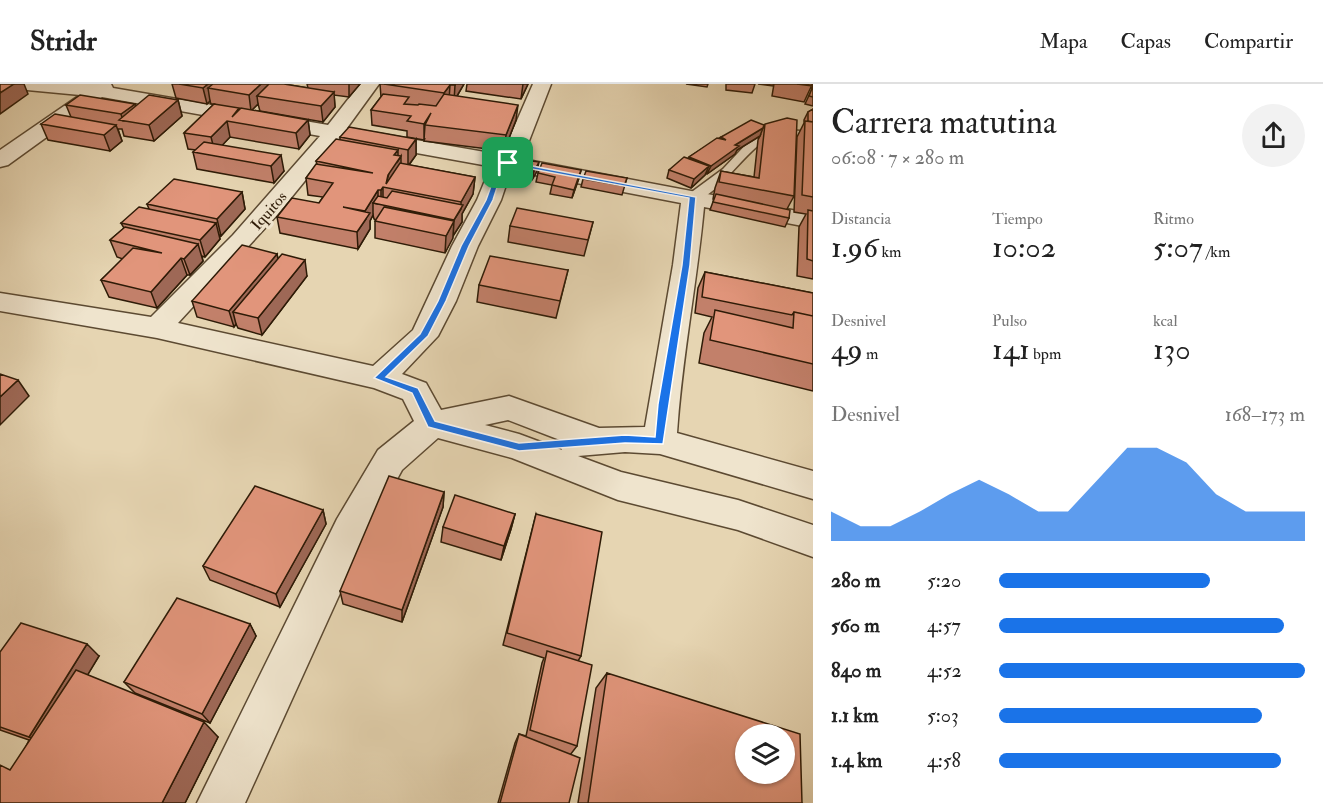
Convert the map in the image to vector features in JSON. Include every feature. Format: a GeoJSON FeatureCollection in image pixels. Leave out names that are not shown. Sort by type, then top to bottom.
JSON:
{"type":"FeatureCollection","features":[{"type":"Feature","properties":{"kind":"street"},"geometry":{"type":"LineString","coordinates":[[27,84],[104,87],[334,133],[508,163],[813,221]]}},
{"type":"Feature","properties":{"kind":"street","name":"Iquitos"},"geometry":{"type":"LineString","coordinates":[[157,328],[231,254],[278,202],[370,84]]}},
{"type":"Feature","properties":{"kind":"street"},"geometry":{"type":"LineString","coordinates":[[379,378],[424,336],[442,301],[465,246],[489,200],[497,178],[508,163],[542,84]]}},
{"type":"Feature","properties":{"kind":"street"},"geometry":{"type":"LineString","coordinates":[[0,160],[104,87]]}},
{"type":"Feature","properties":{"kind":"street"},"geometry":{"type":"LineString","coordinates":[[660,441],[663,404],[686,265],[693,197]]}},
{"type":"Feature","properties":{"kind":"street"},"geometry":{"type":"LineString","coordinates":[[0,302],[157,328],[379,378],[415,391],[432,424],[519,447],[618,486],[738,515],[813,542]]}},
{"type":"Feature","properties":{"kind":"street"},"geometry":{"type":"LineString","coordinates":[[221,803],[350,530],[390,460],[432,424],[509,408],[598,441]]}},
{"type":"Feature","properties":{"kind":"street"},"geometry":{"type":"LineString","coordinates":[[519,447],[625,439],[660,441],[813,485]]}},
{"type":"Feature","properties":{"kind":"lane"},"geometry":{"type":"LineString","coordinates":[[693,197],[727,172],[755,141],[764,136],[784,132],[813,135]]}},
{"type":"Feature","properties":{"kind":"building"},"geometry":{"type":"Polygon","coordinates":[[[0,84],[14,84],[0,93],[0,84]]]}},
{"type":"Feature","properties":{"kind":"building"},"geometry":{"type":"Polygon","coordinates":[[[179,84],[208,84],[203,88],[179,84]]]}},
{"type":"Feature","properties":{"kind":"building"},"geometry":{"type":"Polygon","coordinates":[[[213,84],[261,84],[249,95],[208,88],[213,84]]]}},
{"type":"Feature","properties":{"kind":"building"},"geometry":{"type":"Polygon","coordinates":[[[269,84],[284,84],[334,92],[321,106],[257,96],[269,84]]]}},
{"type":"Feature","properties":{"kind":"building"},"geometry":{"type":"Polygon","coordinates":[[[384,84],[455,85],[450,85],[444,93],[384,84]]]}},
{"type":"Feature","properties":{"kind":"building"},"geometry":{"type":"Polygon","coordinates":[[[383,94],[409,97],[404,104],[436,106],[444,94],[518,105],[506,135],[425,125],[431,113],[424,124],[407,121],[411,116],[371,110],[383,94]]]}},
{"type":"Feature","properties":{"kind":"building"},"geometry":{"type":"Polygon","coordinates":[[[80,95],[135,104],[121,114],[66,105],[80,95]]]}},
{"type":"Feature","properties":{"kind":"building"},"geometry":{"type":"Polygon","coordinates":[[[149,95],[178,100],[149,125],[119,120],[149,95]]]}},
{"type":"Feature","properties":{"kind":"building"},"geometry":{"type":"Polygon","coordinates":[[[214,104],[239,108],[232,117],[241,108],[308,120],[296,133],[227,121],[211,137],[184,133],[214,104]]]}},
{"type":"Feature","properties":{"kind":"building"},"geometry":{"type":"Polygon","coordinates":[[[813,109],[813,122],[808,121],[808,112],[813,109]]]}},
{"type":"Feature","properties":{"kind":"building"},"geometry":{"type":"Polygon","coordinates":[[[55,114],[116,125],[104,135],[41,124],[55,114]]]}},
{"type":"Feature","properties":{"kind":"building"},"geometry":{"type":"Polygon","coordinates":[[[787,118],[797,120],[794,196],[719,182],[721,171],[759,178],[765,124],[787,118]]]}},
{"type":"Feature","properties":{"kind":"building"},"geometry":{"type":"Polygon","coordinates":[[[751,120],[764,125],[763,128],[735,145],[739,146],[711,166],[689,157],[717,138],[726,140],[721,137],[751,120]]]}},
{"type":"Feature","properties":{"kind":"building"},"geometry":{"type":"Polygon","coordinates":[[[805,121],[813,122],[813,197],[802,195],[805,121]]]}},
{"type":"Feature","properties":{"kind":"building"},"geometry":{"type":"Polygon","coordinates":[[[349,127],[416,139],[408,150],[340,137],[349,127]]]}},
{"type":"Feature","properties":{"kind":"building"},"geometry":{"type":"Polygon","coordinates":[[[336,139],[398,150],[394,155],[401,156],[388,175],[386,184],[400,163],[475,177],[461,202],[383,187],[378,190],[365,211],[343,207],[370,213],[357,232],[277,217],[292,198],[319,203],[333,183],[306,178],[316,164],[373,173],[316,161],[336,139]]]}},
{"type":"Feature","properties":{"kind":"building"},"geometry":{"type":"Polygon","coordinates":[[[204,142],[281,155],[271,166],[193,152],[204,142]]]}},
{"type":"Feature","properties":{"kind":"building"},"geometry":{"type":"Polygon","coordinates":[[[684,157],[709,166],[694,179],[669,170],[684,157]]]}},
{"type":"Feature","properties":{"kind":"building"},"geometry":{"type":"Polygon","coordinates":[[[525,160],[539,162],[534,171],[521,169],[525,160]]]}},
{"type":"Feature","properties":{"kind":"building"},"geometry":{"type":"Polygon","coordinates":[[[542,163],[581,170],[574,190],[552,185],[555,177],[538,173],[542,163]]]}},
{"type":"Feature","properties":{"kind":"building"},"geometry":{"type":"Polygon","coordinates":[[[586,171],[627,178],[624,186],[583,179],[586,171]]]}},
{"type":"Feature","properties":{"kind":"building"},"geometry":{"type":"Polygon","coordinates":[[[174,179],[242,192],[217,219],[147,204],[174,179]]]}},
{"type":"Feature","properties":{"kind":"building"},"geometry":{"type":"Polygon","coordinates":[[[392,191],[463,205],[454,220],[373,203],[378,196],[387,198],[392,191]]]}},
{"type":"Feature","properties":{"kind":"building"},"geometry":{"type":"Polygon","coordinates":[[[716,194],[790,210],[789,218],[713,202],[716,194]]]}},
{"type":"Feature","properties":{"kind":"building"},"geometry":{"type":"Polygon","coordinates":[[[139,207],[216,223],[200,240],[121,223],[139,207]]]}},
{"type":"Feature","properties":{"kind":"building"},"geometry":{"type":"Polygon","coordinates":[[[384,207],[454,221],[446,236],[375,221],[384,207]]]}},
{"type":"Feature","properties":{"kind":"building"},"geometry":{"type":"Polygon","coordinates":[[[517,208],[593,222],[588,240],[510,226],[517,208]]]}},
{"type":"Feature","properties":{"kind":"building"},"geometry":{"type":"Polygon","coordinates":[[[808,210],[813,211],[813,261],[807,259],[808,210]]]}},
{"type":"Feature","properties":{"kind":"building"},"geometry":{"type":"Polygon","coordinates":[[[125,227],[198,244],[184,259],[181,258],[151,292],[101,280],[133,248],[162,253],[110,240],[125,227]]]}},
{"type":"Feature","properties":{"kind":"building"},"geometry":{"type":"Polygon","coordinates":[[[242,245],[277,254],[229,311],[192,301],[242,245]]]}},
{"type":"Feature","properties":{"kind":"building"},"geometry":{"type":"Polygon","coordinates":[[[282,254],[305,260],[258,318],[233,312],[282,254]]]}},
{"type":"Feature","properties":{"kind":"building"},"geometry":{"type":"Polygon","coordinates":[[[490,256],[568,270],[560,301],[479,285],[490,256]]]}},
{"type":"Feature","properties":{"kind":"building"},"geometry":{"type":"Polygon","coordinates":[[[705,272],[813,293],[813,316],[794,312],[792,315],[702,297],[705,272]]]}},
{"type":"Feature","properties":{"kind":"building"},"geometry":{"type":"Polygon","coordinates":[[[715,310],[793,328],[794,312],[813,316],[813,364],[710,340],[715,310]]]}},
{"type":"Feature","properties":{"kind":"building"},"geometry":{"type":"Polygon","coordinates":[[[0,374],[18,380],[0,397],[0,374]]]}},
{"type":"Feature","properties":{"kind":"building"},"geometry":{"type":"Polygon","coordinates":[[[389,476],[444,492],[402,610],[340,591],[389,476]]]}},
{"type":"Feature","properties":{"kind":"building"},"geometry":{"type":"Polygon","coordinates":[[[255,486],[323,510],[276,594],[203,566],[255,486]]]}},
{"type":"Feature","properties":{"kind":"building"},"geometry":{"type":"Polygon","coordinates":[[[455,495],[515,514],[504,546],[443,527],[455,495]]]}},
{"type":"Feature","properties":{"kind":"building"},"geometry":{"type":"Polygon","coordinates":[[[536,514],[602,532],[581,656],[507,633],[536,514]]]}},
{"type":"Feature","properties":{"kind":"building"},"geometry":{"type":"Polygon","coordinates":[[[177,598],[250,624],[202,714],[124,682],[177,598]]]}},
{"type":"Feature","properties":{"kind":"building"},"geometry":{"type":"Polygon","coordinates":[[[21,623],[87,644],[29,737],[0,727],[0,652],[21,623]]]}},
{"type":"Feature","properties":{"kind":"building"},"geometry":{"type":"Polygon","coordinates":[[[547,651],[592,665],[577,746],[530,730],[547,651]]]}},
{"type":"Feature","properties":{"kind":"building"},"geometry":{"type":"Polygon","coordinates":[[[76,670],[204,722],[162,803],[0,803],[0,765],[10,770],[76,670]]]}},
{"type":"Feature","properties":{"kind":"building"},"geometry":{"type":"Polygon","coordinates":[[[607,673],[768,724],[735,724],[735,784],[795,784],[795,732],[800,734],[802,803],[588,803],[607,673]]]}},
{"type":"Feature","properties":{"kind":"building"},"geometry":{"type":"Polygon","coordinates":[[[519,734],[580,758],[569,803],[500,803],[519,734]]]}},
{"type":"Feature","properties":{"kind":"route"},"geometry":{"type":"LineString","coordinates":[[508,163],[693,197],[686,265],[663,404],[660,441],[625,439],[519,447],[432,424],[415,391],[379,378],[424,336],[442,301],[465,246],[489,200],[497,178],[508,163]]}}]}
